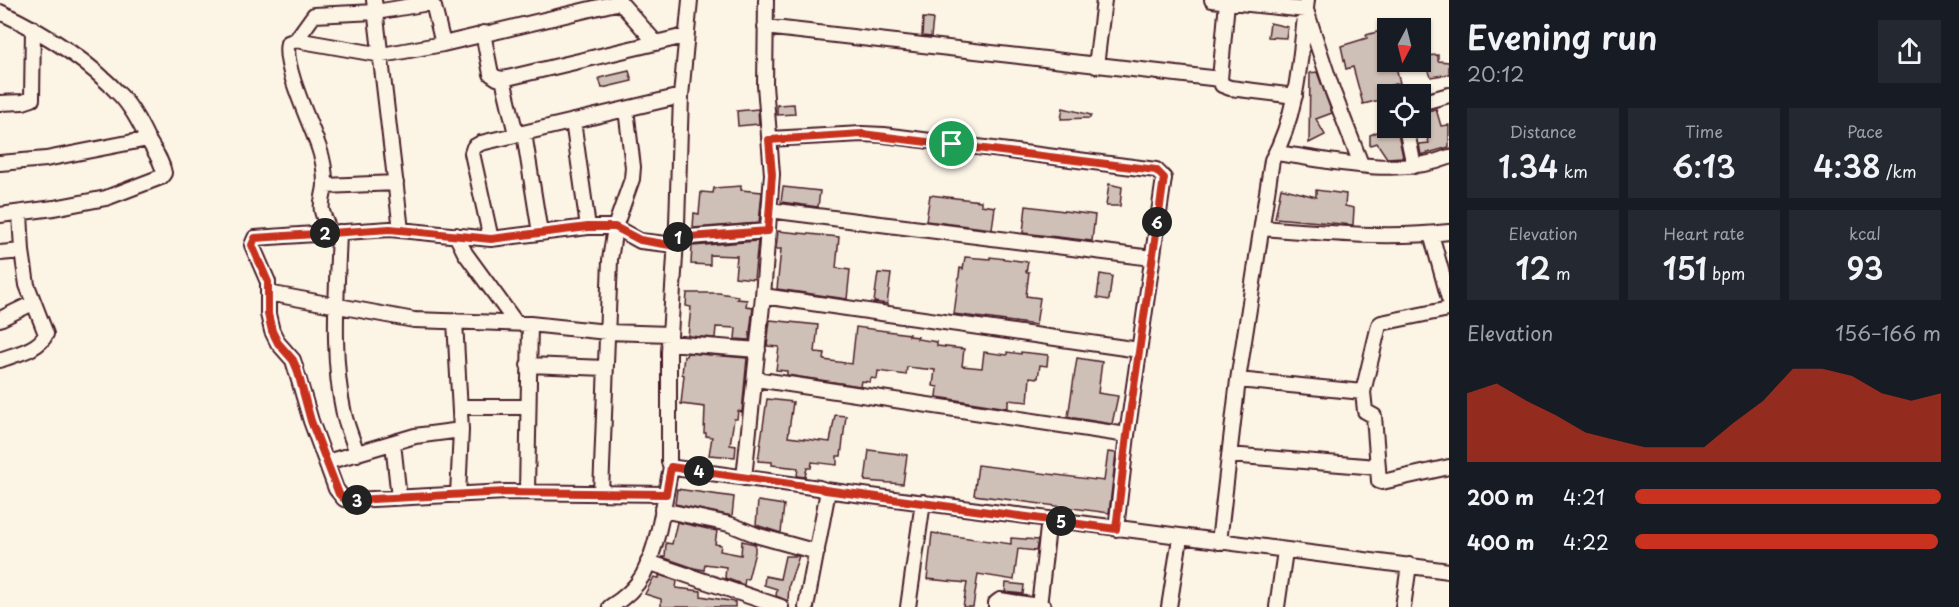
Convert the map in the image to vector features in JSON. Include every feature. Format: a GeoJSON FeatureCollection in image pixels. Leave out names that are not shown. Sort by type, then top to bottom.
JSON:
{"type":"FeatureCollection","features":[{"type":"Feature","properties":{"kind":"street"},"geometry":{"type":"LineString","coordinates":[[610,607],[623,598],[637,583],[648,562],[671,467],[669,462],[669,338],[676,242],[681,96],[690,0]]}},
{"type":"Feature","properties":{"kind":"street"},"geometry":{"type":"LineString","coordinates":[[744,478],[763,296],[772,174],[765,85],[766,0]]}},
{"type":"Feature","properties":{"kind":"street"},"geometry":{"type":"LineString","coordinates":[[1096,66],[1104,0]]}},
{"type":"Feature","properties":{"kind":"street"},"geometry":{"type":"LineString","coordinates":[[1212,0],[1306,5]]}},
{"type":"Feature","properties":{"kind":"street"},"geometry":{"type":"LineString","coordinates":[[357,454],[344,413],[337,363],[335,233],[322,211],[325,186],[324,166],[287,56],[288,43],[296,40],[382,55],[443,44],[619,1],[656,43]]}},
{"type":"Feature","properties":{"kind":"street"},"geometry":{"type":"LineString","coordinates":[[1227,2],[1220,79],[1222,85],[1295,96]]}},
{"type":"Feature","properties":{"kind":"street"},"geometry":{"type":"LineString","coordinates":[[296,40],[314,15],[375,6],[429,3],[432,5],[443,44]]}},
{"type":"Feature","properties":{"kind":"street"},"geometry":{"type":"LineString","coordinates":[[1219,543],[1238,380],[1272,160],[1289,125],[1295,96],[1306,5]]}},
{"type":"Feature","properties":{"kind":"street"},"geometry":{"type":"LineString","coordinates":[[1306,5],[1333,92],[1361,164]]}},
{"type":"Feature","properties":{"kind":"street"},"geometry":{"type":"LineString","coordinates":[[375,6],[401,230]]}},
{"type":"Feature","properties":{"kind":"street"},"geometry":{"type":"LineString","coordinates":[[0,12],[33,28],[90,66],[123,98],[148,139],[164,173],[161,177],[106,198],[0,215]]}},
{"type":"Feature","properties":{"kind":"street"},"geometry":{"type":"LineString","coordinates":[[765,27],[1220,79]]}},
{"type":"Feature","properties":{"kind":"street"},"geometry":{"type":"LineString","coordinates":[[0,103],[23,102],[32,99],[33,28]]}},
{"type":"Feature","properties":{"kind":"street"},"geometry":{"type":"LineString","coordinates":[[483,33],[491,74],[503,79],[685,36]]}},
{"type":"Feature","properties":{"kind":"street"},"geometry":{"type":"LineString","coordinates":[[503,79],[520,134],[540,233]]}},
{"type":"Feature","properties":{"kind":"street"},"geometry":{"type":"LineString","coordinates":[[1431,101],[1449,95]]}},
{"type":"Feature","properties":{"kind":"street"},"geometry":{"type":"LineString","coordinates":[[491,239],[472,153],[474,147],[481,143],[681,96]]}},
{"type":"Feature","properties":{"kind":"street"},"geometry":{"type":"LineString","coordinates":[[601,493],[610,260],[615,227],[632,179],[626,109]]}},
{"type":"Feature","properties":{"kind":"street"},"geometry":{"type":"LineString","coordinates":[[573,122],[588,227]]}},
{"type":"Feature","properties":{"kind":"street"},"geometry":{"type":"LineString","coordinates":[[769,140],[862,134],[884,135],[1156,170],[1164,178],[1127,435],[1116,529]]}},
{"type":"Feature","properties":{"kind":"street"},"geometry":{"type":"LineString","coordinates":[[1408,138],[1414,166]]}},
{"type":"Feature","properties":{"kind":"street"},"geometry":{"type":"LineString","coordinates":[[0,163],[46,159],[148,139]]}},
{"type":"Feature","properties":{"kind":"street"},"geometry":{"type":"LineString","coordinates":[[1276,153],[1394,167],[1414,166],[1449,157]]}},
{"type":"Feature","properties":{"kind":"street"},"geometry":{"type":"LineString","coordinates":[[325,186],[396,183]]}},
{"type":"Feature","properties":{"kind":"street"},"geometry":{"type":"LineString","coordinates":[[769,210],[1152,258]]}},
{"type":"Feature","properties":{"kind":"street"},"geometry":{"type":"LineString","coordinates":[[0,360],[36,346],[43,342],[46,334],[27,285],[20,213]]}},
{"type":"Feature","properties":{"kind":"street"},"geometry":{"type":"LineString","coordinates":[[666,494],[526,492],[344,499],[336,489],[311,421],[293,360],[278,343],[272,331],[268,314],[268,282],[252,245],[255,238],[401,230],[491,239],[588,227],[615,227],[640,240],[676,242],[768,231]]}},
{"type":"Feature","properties":{"kind":"street"},"geometry":{"type":"LineString","coordinates":[[1262,228],[1316,233],[1431,234],[1449,232]]}},
{"type":"Feature","properties":{"kind":"street"},"geometry":{"type":"LineString","coordinates":[[1431,234],[1449,299]]}},
{"type":"Feature","properties":{"kind":"street"},"geometry":{"type":"LineString","coordinates":[[456,235],[461,246],[523,324],[528,365],[526,492]]}},
{"type":"Feature","properties":{"kind":"street"},"geometry":{"type":"LineString","coordinates":[[0,253],[22,251]]}},
{"type":"Feature","properties":{"kind":"street"},"geometry":{"type":"LineString","coordinates":[[268,293],[393,317],[523,324],[669,338],[758,350]]}},
{"type":"Feature","properties":{"kind":"street"},"geometry":{"type":"LineString","coordinates":[[763,296],[1139,350]]}},
{"type":"Feature","properties":{"kind":"street"},"geometry":{"type":"LineString","coordinates":[[0,319],[33,303]]}},
{"type":"Feature","properties":{"kind":"street"},"geometry":{"type":"LineString","coordinates":[[1449,309],[1382,323],[1378,326],[1363,392],[1365,411],[1374,416],[1379,481],[1449,468]]}},
{"type":"Feature","properties":{"kind":"street"},"geometry":{"type":"LineString","coordinates":[[455,321],[461,429],[458,495]]}},
{"type":"Feature","properties":{"kind":"street"},"geometry":{"type":"LineString","coordinates":[[528,365],[606,368]]}},
{"type":"Feature","properties":{"kind":"street"},"geometry":{"type":"LineString","coordinates":[[755,379],[1127,435]]}},
{"type":"Feature","properties":{"kind":"street"},"geometry":{"type":"LineString","coordinates":[[1238,380],[1363,392]]}},
{"type":"Feature","properties":{"kind":"street"},"geometry":{"type":"LineString","coordinates":[[460,407],[528,407]]}},
{"type":"Feature","properties":{"kind":"street"},"geometry":{"type":"LineString","coordinates":[[327,462],[415,436],[461,429]]}},
{"type":"Feature","properties":{"kind":"street"},"geometry":{"type":"LineString","coordinates":[[393,443],[399,498]]}},
{"type":"Feature","properties":{"kind":"street"},"geometry":{"type":"LineString","coordinates":[[1229,455],[1377,467]]}},
{"type":"Feature","properties":{"kind":"street"},"geometry":{"type":"LineString","coordinates":[[671,467],[1180,538],[1449,571]]}},
{"type":"Feature","properties":{"kind":"street"},"geometry":{"type":"LineString","coordinates":[[806,607],[827,496],[825,490]]}},
{"type":"Feature","properties":{"kind":"street"},"geometry":{"type":"LineString","coordinates":[[908,607],[923,502]]}},
{"type":"Feature","properties":{"kind":"street"},"geometry":{"type":"LineString","coordinates":[[662,510],[729,524],[759,536],[817,552]]}},
{"type":"Feature","properties":{"kind":"street"},"geometry":{"type":"LineString","coordinates":[[1039,606],[1049,519]]}},
{"type":"Feature","properties":{"kind":"street"},"geometry":{"type":"LineString","coordinates":[[1169,607],[1180,538]]}},
{"type":"Feature","properties":{"kind":"street"},"geometry":{"type":"LineString","coordinates":[[1277,607],[1285,551]]}},
{"type":"Feature","properties":{"kind":"street"},"geometry":{"type":"LineString","coordinates":[[648,562],[781,607]]}},
{"type":"Feature","properties":{"kind":"street"},"geometry":{"type":"LineString","coordinates":[[1403,607],[1409,565]]}},
{"type":"Feature","properties":{"kind":"street"},"geometry":{"type":"LineString","coordinates":[[996,607],[996,603],[1000,600],[1044,607]]}},
{"type":"Feature","properties":{"kind":"building"},"geometry":{"type":"Polygon","coordinates":[[[923,18],[933,19],[931,37],[922,36],[923,18]]]}},
{"type":"Feature","properties":{"kind":"building"},"geometry":{"type":"Polygon","coordinates":[[[1270,23],[1288,27],[1286,38],[1268,37],[1270,23]]]}},
{"type":"Feature","properties":{"kind":"building"},"geometry":{"type":"Polygon","coordinates":[[[1377,32],[1377,72],[1397,72],[1400,83],[1377,84],[1377,101],[1363,104],[1353,67],[1346,69],[1341,46],[1367,38],[1366,35],[1377,32]]]}},
{"type":"Feature","properties":{"kind":"building"},"geometry":{"type":"Polygon","coordinates":[[[1431,55],[1438,55],[1438,61],[1449,62],[1449,74],[1431,77],[1429,72],[1431,72],[1431,55]]]}},
{"type":"Feature","properties":{"kind":"building"},"geometry":{"type":"Polygon","coordinates":[[[629,71],[632,81],[602,88],[599,78],[629,71]]]}},
{"type":"Feature","properties":{"kind":"building"},"geometry":{"type":"Polygon","coordinates":[[[1317,72],[1332,113],[1316,119],[1325,135],[1309,143],[1310,73],[1317,72]]]}},
{"type":"Feature","properties":{"kind":"building"},"geometry":{"type":"Polygon","coordinates":[[[794,104],[795,114],[777,115],[777,105],[794,104]]]}},
{"type":"Feature","properties":{"kind":"building"},"geometry":{"type":"Polygon","coordinates":[[[1063,108],[1091,115],[1090,118],[1061,119],[1063,108]]]}},
{"type":"Feature","properties":{"kind":"building"},"geometry":{"type":"Polygon","coordinates":[[[758,109],[759,124],[738,126],[737,111],[758,109]]]}},
{"type":"Feature","properties":{"kind":"building"},"geometry":{"type":"Polygon","coordinates":[[[1436,109],[1441,126],[1449,125],[1449,147],[1421,155],[1419,144],[1429,143],[1428,138],[1431,138],[1431,110],[1436,109]]]}},
{"type":"Feature","properties":{"kind":"building"},"geometry":{"type":"Polygon","coordinates":[[[1377,132],[1377,138],[1399,138],[1403,157],[1387,158],[1377,143],[1370,145],[1370,135],[1377,132]]]}},
{"type":"Feature","properties":{"kind":"building"},"geometry":{"type":"Polygon","coordinates":[[[1109,184],[1122,187],[1120,206],[1106,206],[1109,184]]]}},
{"type":"Feature","properties":{"kind":"building"},"geometry":{"type":"Polygon","coordinates":[[[741,186],[741,190],[762,192],[759,223],[693,228],[694,213],[699,214],[701,192],[713,193],[714,188],[741,186]]]}},
{"type":"Feature","properties":{"kind":"building"},"geometry":{"type":"Polygon","coordinates":[[[783,187],[820,191],[818,207],[781,202],[783,187]]]}},
{"type":"Feature","properties":{"kind":"building"},"geometry":{"type":"Polygon","coordinates":[[[1281,188],[1316,197],[1316,190],[1346,194],[1345,206],[1354,208],[1353,225],[1275,218],[1281,188]]]}},
{"type":"Feature","properties":{"kind":"building"},"geometry":{"type":"Polygon","coordinates":[[[930,195],[981,201],[981,205],[995,207],[992,229],[926,221],[930,195]]]}},
{"type":"Feature","properties":{"kind":"building"},"geometry":{"type":"Polygon","coordinates":[[[1026,206],[1095,215],[1092,241],[1023,233],[1026,206]]]}},
{"type":"Feature","properties":{"kind":"building"},"geometry":{"type":"Polygon","coordinates":[[[778,231],[839,237],[836,268],[850,270],[847,299],[777,289],[781,249],[776,249],[778,231]]]}},
{"type":"Feature","properties":{"kind":"building"},"geometry":{"type":"Polygon","coordinates":[[[758,241],[754,279],[735,277],[737,256],[710,255],[710,265],[691,264],[692,246],[758,241]]]}},
{"type":"Feature","properties":{"kind":"building"},"geometry":{"type":"Polygon","coordinates":[[[965,257],[990,259],[990,257],[1028,262],[1026,296],[1040,298],[1036,325],[954,314],[960,268],[963,269],[965,257]]]}},
{"type":"Feature","properties":{"kind":"building"},"geometry":{"type":"Polygon","coordinates":[[[878,273],[891,274],[887,304],[874,302],[878,273]]]}},
{"type":"Feature","properties":{"kind":"building"},"geometry":{"type":"Polygon","coordinates":[[[1100,274],[1112,276],[1109,300],[1097,298],[1100,274]]]}},
{"type":"Feature","properties":{"kind":"building"},"geometry":{"type":"Polygon","coordinates":[[[687,293],[719,293],[747,300],[746,306],[753,307],[749,340],[735,339],[736,328],[716,327],[715,338],[688,336],[691,307],[686,306],[687,293]]]}},
{"type":"Feature","properties":{"kind":"building"},"geometry":{"type":"Polygon","coordinates":[[[770,320],[818,325],[815,352],[825,353],[824,360],[852,364],[856,327],[909,334],[909,336],[918,337],[917,339],[937,342],[937,346],[964,349],[962,366],[982,368],[984,352],[1007,355],[1007,352],[1021,354],[1021,352],[1048,355],[1047,366],[1040,365],[1038,378],[1030,377],[1028,402],[1008,400],[1008,408],[937,397],[938,387],[933,386],[935,370],[907,367],[906,375],[878,371],[877,379],[871,378],[870,382],[861,381],[860,386],[787,375],[787,371],[776,370],[779,347],[767,346],[770,320]]]}},
{"type":"Feature","properties":{"kind":"building"},"geometry":{"type":"Polygon","coordinates":[[[687,353],[747,358],[742,412],[738,411],[737,419],[734,419],[730,445],[736,446],[735,457],[709,455],[712,437],[704,433],[705,407],[681,404],[684,356],[687,353]]]}},
{"type":"Feature","properties":{"kind":"building"},"geometry":{"type":"Polygon","coordinates":[[[1077,358],[1102,362],[1098,393],[1118,396],[1112,424],[1068,417],[1077,358]]]}},
{"type":"Feature","properties":{"kind":"building"},"geometry":{"type":"Polygon","coordinates":[[[767,399],[793,402],[788,437],[830,442],[835,415],[846,416],[841,456],[837,456],[837,465],[812,462],[811,468],[807,468],[805,477],[797,476],[798,468],[758,461],[767,399]]]}},
{"type":"Feature","properties":{"kind":"building"},"geometry":{"type":"Polygon","coordinates":[[[869,450],[907,455],[903,484],[865,481],[869,450]]]}},
{"type":"Feature","properties":{"kind":"building"},"geometry":{"type":"Polygon","coordinates":[[[1108,452],[1116,453],[1109,513],[974,495],[978,465],[1104,481],[1108,452]]]}},
{"type":"Feature","properties":{"kind":"building"},"geometry":{"type":"Polygon","coordinates":[[[677,489],[734,497],[732,516],[675,504],[677,489]]]}},
{"type":"Feature","properties":{"kind":"building"},"geometry":{"type":"Polygon","coordinates":[[[758,501],[784,505],[781,533],[756,525],[758,501]]]}},
{"type":"Feature","properties":{"kind":"building"},"geometry":{"type":"Polygon","coordinates":[[[677,522],[717,531],[715,544],[721,545],[720,551],[741,555],[742,541],[755,544],[748,579],[745,579],[744,585],[725,578],[726,567],[705,564],[704,570],[662,557],[665,557],[666,543],[672,544],[677,522]]]}},
{"type":"Feature","properties":{"kind":"building"},"geometry":{"type":"Polygon","coordinates":[[[932,533],[1011,544],[1011,538],[1038,540],[1036,551],[1018,549],[1014,580],[978,574],[973,607],[963,607],[967,583],[927,579],[932,533]]]}},
{"type":"Feature","properties":{"kind":"building"},"geometry":{"type":"Polygon","coordinates":[[[785,556],[799,556],[789,585],[788,601],[776,596],[777,589],[764,585],[765,576],[780,579],[785,556]]]}},
{"type":"Feature","properties":{"kind":"building"},"geometry":{"type":"Polygon","coordinates":[[[659,575],[677,581],[676,588],[701,591],[701,596],[735,602],[735,607],[661,607],[661,599],[645,594],[654,577],[659,578],[659,575]]]}},
{"type":"Feature","properties":{"kind":"building"},"geometry":{"type":"Polygon","coordinates":[[[1006,583],[1024,585],[1023,594],[1005,592],[1006,583]]]}},
{"type":"Feature","properties":{"kind":"route"},"geometry":{"type":"LineString","coordinates":[[862,134],[952,144],[1156,170],[1164,178],[1127,435],[1116,529],[671,467],[666,494],[506,492],[344,499],[336,489],[311,421],[297,369],[272,331],[268,314],[268,282],[252,245],[255,238],[390,229],[491,239],[588,227],[615,227],[640,240],[676,246],[676,238],[768,231],[772,174],[769,140],[862,134]]}}]}
